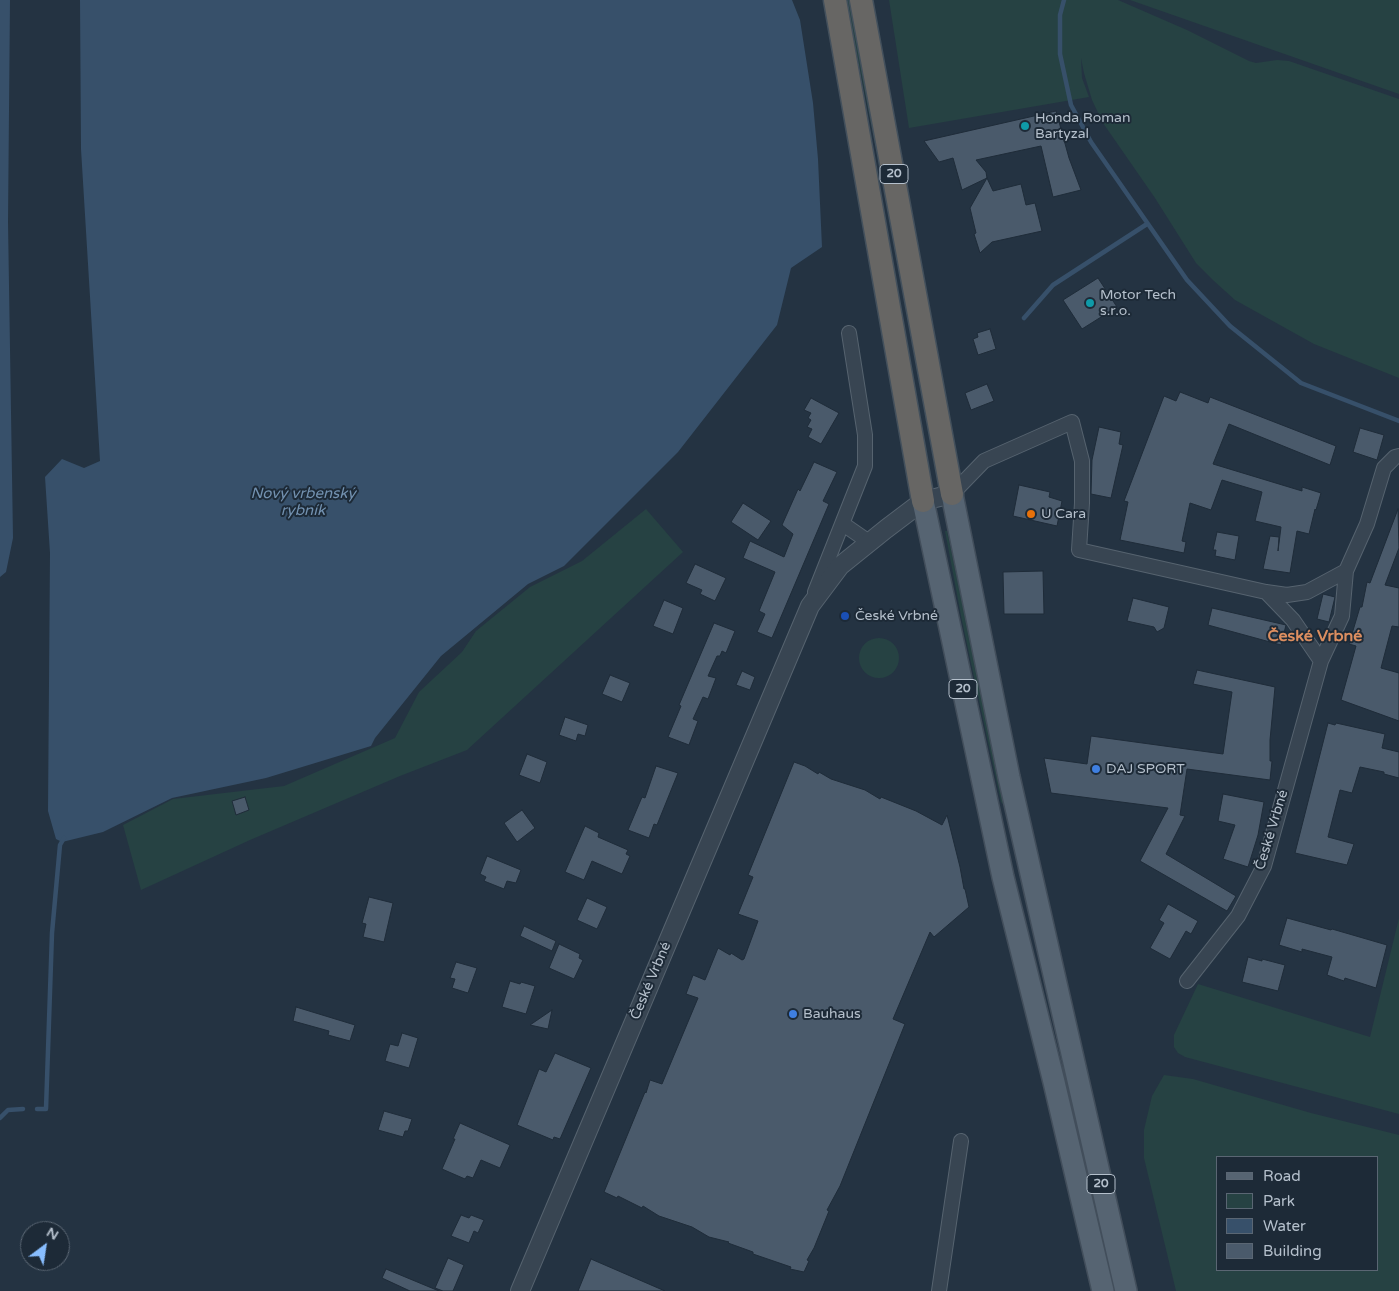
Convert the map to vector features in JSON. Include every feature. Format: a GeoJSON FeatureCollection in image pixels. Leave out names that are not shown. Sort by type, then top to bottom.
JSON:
{"type":"FeatureCollection","features":[{"type":"Feature","properties":{"kind":"highway","name":"20"},"geometry":{"type":"LineString","coordinates":[[835,0],[923,501]]}},
{"type":"Feature","properties":{"kind":"highway","name":"20"},"geometry":{"type":"LineString","coordinates":[[862,0],[952,494]]}},
{"type":"Feature","properties":{"kind":"main road","name":"20"},"geometry":{"type":"LineString","coordinates":[[952,494],[1009,777],[1126,1291]]}},
{"type":"Feature","properties":{"kind":"main road","name":"20"},"geometry":{"type":"LineString","coordinates":[[923,501],[1003,877],[1054,1082],[1102,1291]]}},
{"type":"Feature","properties":{"kind":"street"},"geometry":{"type":"LineString","coordinates":[[810,606],[864,466],[866,435],[849,333]]}},
{"type":"Feature","properties":{"kind":"street"},"geometry":{"type":"LineString","coordinates":[[952,494],[984,462],[1072,422],[1082,461],[1079,550],[1266,592],[1287,595],[1308,592],[1346,571]]}},
{"type":"Feature","properties":{"kind":"street","name":"České Vrbné"},"geometry":{"type":"LineString","coordinates":[[1187,981],[1238,916],[1264,866],[1321,661],[1342,616],[1346,571],[1367,524],[1384,468],[1395,457],[1399,456]]}},
{"type":"Feature","properties":{"kind":"street","name":"České Vrbné"},"geometry":{"type":"LineString","coordinates":[[520,1291],[810,606],[840,566],[869,542],[923,501],[952,494]]}},
{"type":"Feature","properties":{"kind":"street"},"geometry":{"type":"LineString","coordinates":[[843,524],[869,542]]}},
{"type":"Feature","properties":{"kind":"street"},"geometry":{"type":"LineString","coordinates":[[1266,592],[1293,620],[1321,661]]}},
{"type":"Feature","properties":{"kind":"street"},"geometry":{"type":"LineString","coordinates":[[1054,1082],[1077,1078]]}},
{"type":"Feature","properties":{"kind":"street"},"geometry":{"type":"LineString","coordinates":[[939,1291],[961,1141]]}},
{"type":"Feature","properties":{"kind":"green space"},"geometry":{"type":"Polygon","coordinates":[[[846,0],[852,0],[919,368],[870,119],[846,0]]]}},
{"type":"Feature","properties":{"kind":"green space"},"geometry":{"type":"Polygon","coordinates":[[[889,0],[1118,0],[1187,30],[1249,61],[1256,63],[1277,60],[1289,61],[1399,99],[1399,378],[1314,344],[1235,300],[1196,263],[1155,198],[1103,123],[1092,100],[1081,58],[1082,78],[1089,97],[909,128],[889,0]]]}},
{"type":"Feature","properties":{"kind":"green space"},"geometry":{"type":"Polygon","coordinates":[[[1130,0],[1399,0],[1399,94],[1130,0]]]}},
{"type":"Feature","properties":{"kind":"green space"},"geometry":{"type":"Polygon","coordinates":[[[646,509],[683,552],[467,750],[400,776],[250,840],[141,890],[123,825],[173,799],[284,786],[395,738],[419,692],[462,652],[476,631],[530,587],[582,561],[646,509]]]}},
{"type":"Feature","properties":{"kind":"green space"},"geometry":{"type":"Polygon","coordinates":[[[945,531],[947,531],[1005,802],[1004,805],[1001,802],[962,621],[945,531]]]}},
{"type":"Feature","properties":{"kind":"green space"},"geometry":{"type":"Polygon","coordinates":[[[883,638],[890,641],[896,647],[899,658],[898,666],[890,675],[883,678],[875,678],[868,675],[860,666],[859,654],[862,647],[871,639],[883,638]]]}},
{"type":"Feature","properties":{"kind":"green space"},"geometry":{"type":"Polygon","coordinates":[[[1399,918],[1399,1114],[1185,1057],[1178,1053],[1174,1047],[1174,1035],[1198,984],[1370,1037],[1399,918]]]}},
{"type":"Feature","properties":{"kind":"green space"},"geometry":{"type":"Polygon","coordinates":[[[1164,1075],[1193,1079],[1311,1113],[1399,1135],[1399,1291],[1176,1291],[1144,1158],[1144,1130],[1152,1096],[1164,1075]]]}},
{"type":"Feature","properties":{"kind":"water"},"geometry":{"type":"Polygon","coordinates":[[[0,0],[10,0],[8,222],[13,538],[6,572],[0,577],[0,0]]]}},
{"type":"Feature","properties":{"kind":"water","name":"Nový vrbenský rybník"},"geometry":{"type":"Polygon","coordinates":[[[80,0],[792,0],[800,20],[813,103],[822,247],[791,268],[777,325],[678,452],[564,566],[528,584],[441,656],[375,738],[371,746],[266,778],[172,798],[103,832],[62,842],[56,839],[48,811],[50,553],[45,477],[62,459],[84,468],[100,461],[81,149],[80,0]]]}},
{"type":"Feature","properties":{"kind":"building","name":"Honda Roman Bartyzal"},"geometry":{"type":"Polygon","coordinates":[[[1056,111],[1069,158],[1081,190],[1053,197],[1041,146],[976,160],[986,172],[987,178],[962,190],[953,158],[939,162],[924,141],[1056,111]]]}},
{"type":"Feature","properties":{"kind":"building"},"geometry":{"type":"Polygon","coordinates":[[[987,178],[993,191],[1021,184],[1026,205],[1035,203],[1042,231],[992,242],[980,253],[974,234],[976,233],[970,208],[987,178]]]}},
{"type":"Feature","properties":{"kind":"building","name":"Motor Tech s.r.o."},"geometry":{"type":"Polygon","coordinates":[[[1098,278],[1117,307],[1082,329],[1063,300],[1098,278]]]}},
{"type":"Feature","properties":{"kind":"building"},"geometry":{"type":"Polygon","coordinates":[[[990,329],[996,349],[978,355],[973,339],[978,337],[977,333],[990,329]]]}},
{"type":"Feature","properties":{"kind":"building"},"geometry":{"type":"Polygon","coordinates":[[[987,384],[994,401],[971,410],[965,393],[987,384]]]}},
{"type":"Feature","properties":{"kind":"building"},"geometry":{"type":"Polygon","coordinates":[[[1180,392],[1208,403],[1210,397],[1336,446],[1330,465],[1229,424],[1213,464],[1302,491],[1302,487],[1321,493],[1309,534],[1297,531],[1290,573],[1263,569],[1270,536],[1279,537],[1278,551],[1281,527],[1255,521],[1262,492],[1222,480],[1211,510],[1190,503],[1182,541],[1186,542],[1184,553],[1120,540],[1128,502],[1124,501],[1164,396],[1176,401],[1180,392]]]}},
{"type":"Feature","properties":{"kind":"building"},"geometry":{"type":"Polygon","coordinates":[[[811,398],[839,413],[821,444],[808,437],[812,429],[807,427],[811,420],[808,418],[811,413],[804,410],[811,398]]]}},
{"type":"Feature","properties":{"kind":"building"},"geometry":{"type":"Polygon","coordinates":[[[1099,427],[1121,432],[1119,444],[1123,445],[1111,498],[1091,494],[1092,460],[1099,427]]]}},
{"type":"Feature","properties":{"kind":"building"},"geometry":{"type":"Polygon","coordinates":[[[1360,428],[1384,435],[1377,460],[1353,452],[1360,428]]]}},
{"type":"Feature","properties":{"kind":"building"},"geometry":{"type":"Polygon","coordinates":[[[814,462],[837,472],[823,501],[829,504],[772,638],[757,632],[765,614],[759,611],[775,572],[743,558],[750,541],[784,557],[793,534],[782,525],[798,489],[800,491],[814,462]]]}},
{"type":"Feature","properties":{"kind":"building"},"geometry":{"type":"Polygon","coordinates":[[[1019,485],[1050,492],[1049,497],[1062,501],[1057,526],[1013,516],[1019,485]]]}},
{"type":"Feature","properties":{"kind":"building"},"geometry":{"type":"Polygon","coordinates":[[[743,503],[771,521],[758,540],[731,522],[743,503]]]}},
{"type":"Feature","properties":{"kind":"building"},"geometry":{"type":"Polygon","coordinates":[[[1398,509],[1399,548],[1385,585],[1399,588],[1399,627],[1392,626],[1381,668],[1399,673],[1399,721],[1341,700],[1356,646],[1349,644],[1360,607],[1362,607],[1367,582],[1370,583],[1398,509]]]}},
{"type":"Feature","properties":{"kind":"building"},"geometry":{"type":"Polygon","coordinates":[[[1217,532],[1239,536],[1235,560],[1215,556],[1216,550],[1213,550],[1217,532]]]}},
{"type":"Feature","properties":{"kind":"building"},"geometry":{"type":"Polygon","coordinates":[[[695,564],[726,578],[715,601],[700,594],[702,590],[686,583],[695,564]]]}},
{"type":"Feature","properties":{"kind":"building"},"geometry":{"type":"Polygon","coordinates":[[[1043,571],[1044,614],[1004,614],[1003,572],[1043,571]]]}},
{"type":"Feature","properties":{"kind":"building"},"geometry":{"type":"Polygon","coordinates":[[[1323,594],[1335,597],[1329,622],[1317,619],[1323,594]]]}},
{"type":"Feature","properties":{"kind":"building"},"geometry":{"type":"Polygon","coordinates":[[[1133,598],[1169,607],[1164,628],[1157,632],[1154,627],[1127,621],[1133,598]]]}},
{"type":"Feature","properties":{"kind":"building"},"geometry":{"type":"Polygon","coordinates":[[[664,600],[683,608],[673,634],[653,626],[664,600]]]}},
{"type":"Feature","properties":{"kind":"building"},"geometry":{"type":"Polygon","coordinates":[[[1212,608],[1286,625],[1281,645],[1208,625],[1212,608]]]}},
{"type":"Feature","properties":{"kind":"building"},"geometry":{"type":"Polygon","coordinates":[[[714,623],[735,631],[726,653],[722,651],[720,656],[717,656],[708,676],[716,678],[708,699],[703,697],[693,719],[698,721],[689,745],[668,737],[681,706],[679,705],[714,623]]]}},
{"type":"Feature","properties":{"kind":"building"},"geometry":{"type":"Polygon","coordinates":[[[1197,670],[1275,687],[1270,740],[1270,761],[1272,761],[1270,780],[1187,769],[1180,815],[1185,816],[1166,854],[1236,896],[1227,911],[1140,861],[1168,808],[1051,793],[1044,758],[1087,764],[1091,736],[1223,754],[1232,692],[1193,684],[1197,670]]]}},
{"type":"Feature","properties":{"kind":"building"},"geometry":{"type":"Polygon","coordinates":[[[742,671],[755,677],[750,690],[736,685],[742,671]]]}},
{"type":"Feature","properties":{"kind":"building"},"geometry":{"type":"Polygon","coordinates":[[[610,675],[630,683],[622,702],[602,694],[610,675]]]}},
{"type":"Feature","properties":{"kind":"building"},"geometry":{"type":"Polygon","coordinates":[[[565,717],[588,725],[585,736],[578,734],[576,741],[559,735],[565,717]]]}},
{"type":"Feature","properties":{"kind":"building"},"geometry":{"type":"Polygon","coordinates":[[[1328,723],[1335,725],[1336,723],[1385,734],[1382,748],[1399,752],[1399,778],[1384,774],[1384,772],[1360,767],[1352,793],[1340,790],[1328,837],[1354,844],[1347,865],[1295,853],[1328,723]]]}},
{"type":"Feature","properties":{"kind":"building"},"geometry":{"type":"Polygon","coordinates":[[[527,754],[547,762],[540,783],[519,775],[527,754]]]}},
{"type":"Feature","properties":{"kind":"building","name":"Bauhaus"},"geometry":{"type":"Polygon","coordinates":[[[794,762],[818,774],[819,772],[831,779],[865,790],[880,799],[881,797],[916,811],[942,825],[947,815],[969,907],[934,937],[930,932],[893,1019],[905,1024],[840,1186],[827,1210],[829,1211],[807,1260],[809,1261],[804,1272],[790,1269],[791,1267],[753,1254],[753,1252],[729,1242],[709,1237],[692,1227],[659,1216],[643,1206],[642,1208],[618,1196],[617,1198],[604,1192],[650,1080],[662,1084],[698,998],[686,994],[693,975],[705,980],[718,948],[730,955],[731,953],[742,960],[744,959],[758,921],[738,914],[753,877],[748,875],[794,762]]]}},
{"type":"Feature","properties":{"kind":"building"},"geometry":{"type":"Polygon","coordinates":[[[656,766],[678,773],[657,825],[654,824],[649,838],[628,830],[642,797],[645,798],[656,766]]]}},
{"type":"Feature","properties":{"kind":"building"},"geometry":{"type":"Polygon","coordinates":[[[1223,794],[1264,802],[1258,835],[1248,867],[1223,859],[1235,825],[1218,821],[1223,794]]]}},
{"type":"Feature","properties":{"kind":"building"},"geometry":{"type":"Polygon","coordinates":[[[245,797],[249,810],[236,815],[232,801],[245,797]]]}},
{"type":"Feature","properties":{"kind":"building"},"geometry":{"type":"Polygon","coordinates":[[[522,810],[535,828],[517,842],[504,823],[522,810]]]}},
{"type":"Feature","properties":{"kind":"building"},"geometry":{"type":"Polygon","coordinates":[[[585,826],[599,833],[598,837],[628,850],[626,854],[630,856],[622,874],[592,861],[584,880],[565,872],[585,826]]]}},
{"type":"Feature","properties":{"kind":"building"},"geometry":{"type":"Polygon","coordinates":[[[487,856],[521,870],[516,883],[507,881],[504,889],[484,881],[486,877],[480,874],[487,856]]]}},
{"type":"Feature","properties":{"kind":"building"},"geometry":{"type":"Polygon","coordinates":[[[369,897],[393,903],[384,942],[363,937],[366,924],[362,923],[369,897]]]}},
{"type":"Feature","properties":{"kind":"building"},"geometry":{"type":"Polygon","coordinates":[[[587,898],[607,907],[597,929],[577,920],[587,898]]]}},
{"type":"Feature","properties":{"kind":"building"},"geometry":{"type":"Polygon","coordinates":[[[1168,904],[1198,921],[1191,934],[1186,931],[1170,959],[1150,948],[1164,923],[1159,920],[1168,904]]]}},
{"type":"Feature","properties":{"kind":"building"},"geometry":{"type":"Polygon","coordinates":[[[1287,918],[1387,945],[1376,988],[1345,978],[1344,981],[1327,975],[1332,957],[1302,949],[1302,952],[1279,945],[1287,918]]]}},
{"type":"Feature","properties":{"kind":"building"},"geometry":{"type":"Polygon","coordinates":[[[524,926],[556,941],[552,951],[520,936],[524,926]]]}},
{"type":"Feature","properties":{"kind":"building"},"geometry":{"type":"Polygon","coordinates":[[[559,944],[580,954],[579,958],[583,960],[574,979],[549,968],[559,944]]]}},
{"type":"Feature","properties":{"kind":"building"},"geometry":{"type":"Polygon","coordinates":[[[1248,957],[1285,965],[1278,991],[1242,982],[1248,957]]]}},
{"type":"Feature","properties":{"kind":"building"},"geometry":{"type":"Polygon","coordinates":[[[456,962],[477,968],[468,993],[452,988],[455,979],[450,978],[456,962]]]}},
{"type":"Feature","properties":{"kind":"building"},"geometry":{"type":"Polygon","coordinates":[[[510,981],[535,986],[526,1014],[502,1007],[510,981]]]}},
{"type":"Feature","properties":{"kind":"building"},"geometry":{"type":"Polygon","coordinates":[[[296,1007],[355,1025],[350,1041],[328,1035],[329,1031],[293,1021],[296,1007]]]}},
{"type":"Feature","properties":{"kind":"building"},"geometry":{"type":"Polygon","coordinates":[[[552,1010],[548,1029],[530,1025],[552,1010]]]}},
{"type":"Feature","properties":{"kind":"building"},"geometry":{"type":"Polygon","coordinates":[[[402,1033],[418,1038],[409,1068],[385,1061],[390,1044],[398,1046],[402,1033]]]}},
{"type":"Feature","properties":{"kind":"building"},"geometry":{"type":"Polygon","coordinates":[[[555,1053],[591,1068],[560,1139],[554,1137],[553,1140],[517,1125],[539,1069],[546,1072],[555,1053]]]}},
{"type":"Feature","properties":{"kind":"building"},"geometry":{"type":"Polygon","coordinates":[[[384,1111],[412,1119],[408,1131],[405,1131],[403,1137],[378,1130],[384,1111]]]}},
{"type":"Feature","properties":{"kind":"building"},"geometry":{"type":"Polygon","coordinates":[[[460,1123],[510,1145],[500,1168],[481,1160],[473,1178],[467,1176],[465,1179],[442,1169],[460,1123]]]}},
{"type":"Feature","properties":{"kind":"building"},"geometry":{"type":"Polygon","coordinates":[[[461,1215],[469,1218],[471,1215],[484,1220],[478,1233],[474,1231],[469,1243],[451,1236],[461,1215]]]}},
{"type":"Feature","properties":{"kind":"building"},"geometry":{"type":"Polygon","coordinates":[[[448,1258],[464,1265],[453,1291],[443,1291],[435,1288],[448,1258]]]}},
{"type":"Feature","properties":{"kind":"building"},"geometry":{"type":"Polygon","coordinates":[[[591,1259],[665,1291],[578,1291],[591,1259]]]}},
{"type":"Feature","properties":{"kind":"building"},"geometry":{"type":"Polygon","coordinates":[[[386,1269],[439,1291],[410,1291],[382,1278],[386,1269]]]}},
{"type":"Feature","properties":{"kind":"waterway"},"geometry":{"type":"LineString","coordinates":[[1064,0],[1060,15],[1060,54],[1071,105],[1091,142],[1187,280],[1230,326],[1301,383],[1399,421]]}},
{"type":"Feature","properties":{"kind":"waterway"},"geometry":{"type":"LineString","coordinates":[[1024,318],[1053,285],[1147,224]]}},
{"type":"Feature","properties":{"kind":"waterway"},"geometry":{"type":"LineString","coordinates":[[37,1109],[46,1109],[52,933],[60,845],[64,838]]}},
{"type":"Feature","properties":{"kind":"waterway"},"geometry":{"type":"LineString","coordinates":[[0,1118],[8,1110],[23,1109]]}},
{"type":"Feature","properties":{"kind":"place","name":"Honda Roman Bartyzal"},"geometry":{"type":"Point","coordinates":[1025,126]}},
{"type":"Feature","properties":{"kind":"place","name":"Motor Tech s.r.o."},"geometry":{"type":"Point","coordinates":[1090,303]}},
{"type":"Feature","properties":{"kind":"place","name":"U Cara"},"geometry":{"type":"Point","coordinates":[1031,514]}},
{"type":"Feature","properties":{"kind":"place","name":"České Vrbné"},"geometry":{"type":"Point","coordinates":[845,616]}},
{"type":"Feature","properties":{"kind":"place","name":"DAJ SPORT"},"geometry":{"type":"Point","coordinates":[1096,769]}},
{"type":"Feature","properties":{"kind":"place","name":"Bauhaus"},"geometry":{"type":"Point","coordinates":[793,1014]}},
{"type":"Feature","properties":{"kind":"district","name":"České Vrbné"},"geometry":{"type":"Point","coordinates":[1315,637]}}]}
